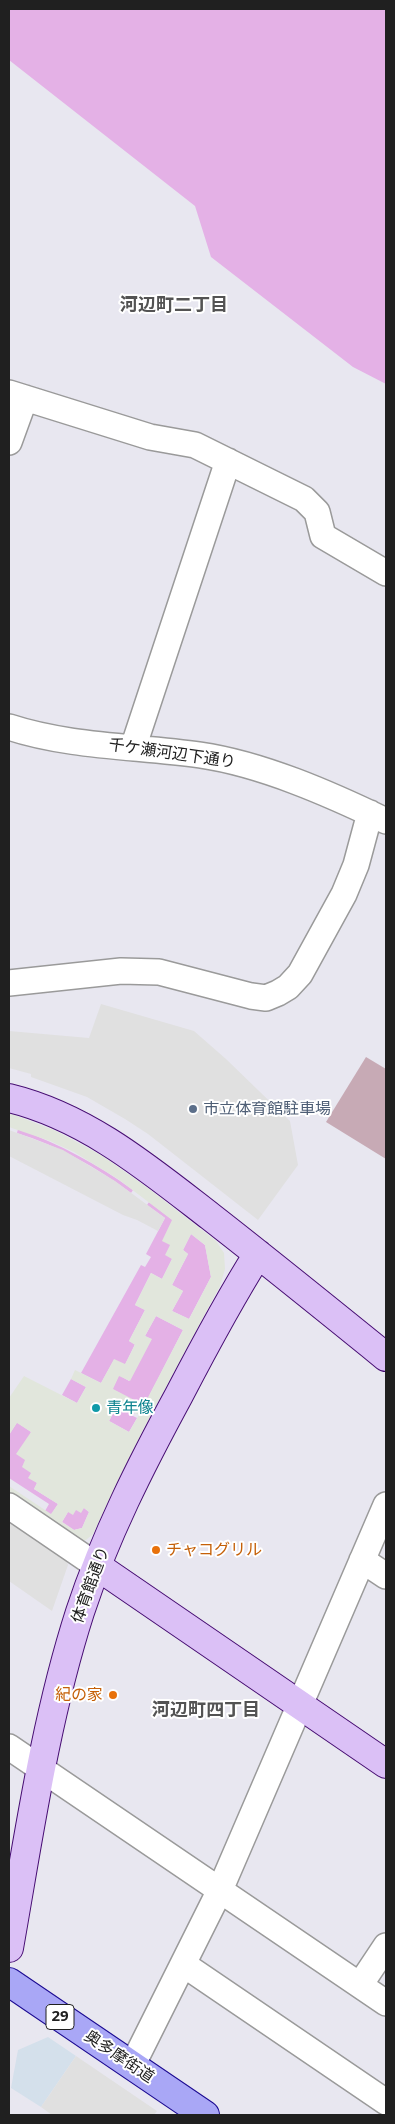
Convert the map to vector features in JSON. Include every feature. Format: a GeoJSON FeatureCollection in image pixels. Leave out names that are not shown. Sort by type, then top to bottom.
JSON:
{"type":"FeatureCollection","features":[{"type":"Feature","properties":{"kind":"main road","name":"奥多摩街道"},"geometry":{"type":"LineString","coordinates":[[9,1982],[205,2115]]}},
{"type":"Feature","properties":{"kind":"street"},"geometry":{"type":"LineString","coordinates":[[9,442],[17,396],[150,437],[196,445],[304,499],[317,512],[323,536],[386,574]]}},
{"type":"Feature","properties":{"kind":"street"},"geometry":{"type":"LineString","coordinates":[[133,748],[228,460]]}},
{"type":"Feature","properties":{"kind":"street","name":"千ケ瀬河辺下通り"},"geometry":{"type":"LineString","coordinates":[[9,727],[27,733],[58,738],[201,756],[270,772],[378,817]]}},
{"type":"Feature","properties":{"kind":"street"},"geometry":{"type":"LineString","coordinates":[[9,983],[121,971],[158,972],[251,996],[266,998],[278,993],[288,988],[300,974],[344,894],[378,817]]}},
{"type":"Feature","properties":{"kind":"street"},"geometry":{"type":"LineString","coordinates":[[9,1098],[55,1114],[88,1129],[120,1148],[258,1254],[386,1357]]}},
{"type":"Feature","properties":{"kind":"street","name":"体育館通り"},"geometry":{"type":"LineString","coordinates":[[9,1948],[42,1770],[67,1654],[96,1566],[114,1522],[158,1433],[232,1295],[258,1254]]}},
{"type":"Feature","properties":{"kind":"street"},"geometry":{"type":"LineString","coordinates":[[132,2066],[220,1890],[386,1505]]}},
{"type":"Feature","properties":{"kind":"street"},"geometry":{"type":"LineString","coordinates":[[9,1506],[386,1764]]}},
{"type":"Feature","properties":{"kind":"street"},"geometry":{"type":"LineString","coordinates":[[362,1560],[386,1576]]}},
{"type":"Feature","properties":{"kind":"street"},"geometry":{"type":"LineString","coordinates":[[9,1747],[386,2003]]}},
{"type":"Feature","properties":{"kind":"street"},"geometry":{"type":"LineString","coordinates":[[360,1985],[386,1946]]}},
{"type":"Feature","properties":{"kind":"street"},"geometry":{"type":"LineString","coordinates":[[183,1964],[386,2102]]}},
{"type":"Feature","properties":{"kind":"shaded area"},"geometry":{"type":"Polygon","coordinates":[[[9,9],[386,9],[386,384],[353,367],[211,257],[195,206],[9,60],[9,9]]]}},
{"type":"Feature","properties":{"kind":"shaded area","name":"市立体育館駐車場"},"geometry":{"type":"Polygon","coordinates":[[[101,1004],[194,1031],[290,1121],[298,1165],[258,1220],[148,1134],[125,1119],[87,1097],[31,1077],[31,1074],[9,1068],[9,1031],[89,1038],[101,1004]]]}},
{"type":"Feature","properties":{"kind":"shaded area"},"geometry":{"type":"Polygon","coordinates":[[[366,1057],[386,1069],[386,1159],[326,1122],[366,1057]]]}},
{"type":"Feature","properties":{"kind":"shaded area"},"geometry":{"type":"Polygon","coordinates":[[[9,1113],[56,1131],[101,1155],[148,1188],[216,1241],[224,1253],[225,1269],[220,1286],[144,1428],[93,1534],[82,1541],[9,1494],[9,1486],[51,1514],[58,1504],[34,1489],[37,1483],[28,1478],[31,1473],[22,1467],[25,1460],[16,1454],[31,1432],[17,1423],[9,1435],[9,1398],[24,1376],[77,1403],[86,1387],[71,1379],[75,1370],[101,1383],[114,1359],[125,1364],[135,1345],[129,1341],[145,1310],[135,1305],[151,1273],[162,1279],[172,1259],[165,1255],[170,1245],[162,1241],[172,1220],[118,1179],[74,1152],[50,1141],[9,1127],[9,1113]],[[191,1234],[183,1250],[188,1254],[172,1285],[183,1291],[172,1311],[189,1319],[211,1277],[205,1245],[191,1234]],[[156,1316],[145,1336],[152,1339],[130,1381],[119,1376],[113,1389],[144,1405],[183,1330],[156,1316]],[[118,1404],[109,1421],[129,1432],[139,1415],[118,1404]],[[84,1508],[81,1513],[76,1510],[73,1515],[68,1512],[62,1522],[74,1530],[82,1528],[89,1512],[84,1508]]]}},
{"type":"Feature","properties":{"kind":"shaded area"},"geometry":{"type":"Polygon","coordinates":[[[18,1129],[78,1155],[133,1190],[131,1193],[91,1166],[48,1144],[17,1133],[18,1129]]]}},
{"type":"Feature","properties":{"kind":"shaded area"},"geometry":{"type":"Polygon","coordinates":[[[9,1130],[63,1150],[115,1181],[165,1218],[158,1231],[9,1156],[9,1130]]]}},
{"type":"Feature","properties":{"kind":"shaded area"},"geometry":{"type":"Polygon","coordinates":[[[149,1202],[173,1220],[170,1245],[172,1259],[162,1279],[151,1273],[135,1305],[145,1310],[129,1341],[135,1344],[125,1365],[114,1360],[101,1383],[81,1373],[141,1265],[145,1267],[151,1257],[146,1254],[165,1218],[147,1205],[149,1202]]]}},
{"type":"Feature","properties":{"kind":"shaded area"},"geometry":{"type":"Polygon","coordinates":[[[191,1234],[205,1245],[211,1277],[189,1319],[172,1311],[183,1291],[172,1285],[188,1254],[183,1250],[191,1234]]]}},
{"type":"Feature","properties":{"kind":"shaded area"},"geometry":{"type":"Polygon","coordinates":[[[156,1316],[183,1330],[144,1406],[112,1389],[119,1375],[129,1381],[151,1339],[145,1336],[156,1316]]]}},
{"type":"Feature","properties":{"kind":"shaded area"},"geometry":{"type":"Polygon","coordinates":[[[71,1379],[86,1387],[77,1403],[62,1395],[71,1379]]]}},
{"type":"Feature","properties":{"kind":"shaded area"},"geometry":{"type":"Polygon","coordinates":[[[118,1404],[135,1412],[133,1416],[137,1418],[129,1432],[109,1421],[118,1404]]]}},
{"type":"Feature","properties":{"kind":"shaded area"},"geometry":{"type":"Polygon","coordinates":[[[17,1422],[31,1432],[26,1460],[37,1483],[34,1489],[58,1504],[51,1515],[45,1511],[49,1504],[9,1478],[9,1435],[17,1422]]]}},
{"type":"Feature","properties":{"kind":"shaded area"},"geometry":{"type":"Polygon","coordinates":[[[84,1508],[89,1512],[82,1528],[74,1530],[62,1522],[68,1512],[84,1508]]]}},
{"type":"Feature","properties":{"kind":"shaded area"},"geometry":{"type":"Polygon","coordinates":[[[9,1518],[66,1557],[68,1565],[52,1611],[9,1581],[9,1518]]]}},
{"type":"Feature","properties":{"kind":"shaded area"},"geometry":{"type":"Polygon","coordinates":[[[48,2037],[76,2056],[41,2107],[11,2088],[18,2050],[48,2037]]]}},
{"type":"Feature","properties":{"kind":"shaded area"},"geometry":{"type":"Polygon","coordinates":[[[76,2056],[157,2111],[154,2115],[52,2115],[41,2107],[76,2056]]]}},
{"type":"Feature","properties":{"kind":"place","name":"市立体育館駐車場"},"geometry":{"type":"Point","coordinates":[193,1109]}},
{"type":"Feature","properties":{"kind":"place","name":"青年像"},"geometry":{"type":"Point","coordinates":[96,1408]}},
{"type":"Feature","properties":{"kind":"place","name":"チャコグリル"},"geometry":{"type":"Point","coordinates":[156,1550]}},
{"type":"Feature","properties":{"kind":"place","name":"紀の家"},"geometry":{"type":"Point","coordinates":[113,1695]}},
{"type":"Feature","properties":{"kind":"district","name":"河辺町二丁目"},"geometry":{"type":"Point","coordinates":[174,306]}},
{"type":"Feature","properties":{"kind":"district","name":"河辺町四丁目"},"geometry":{"type":"Point","coordinates":[206,1711]}}]}
